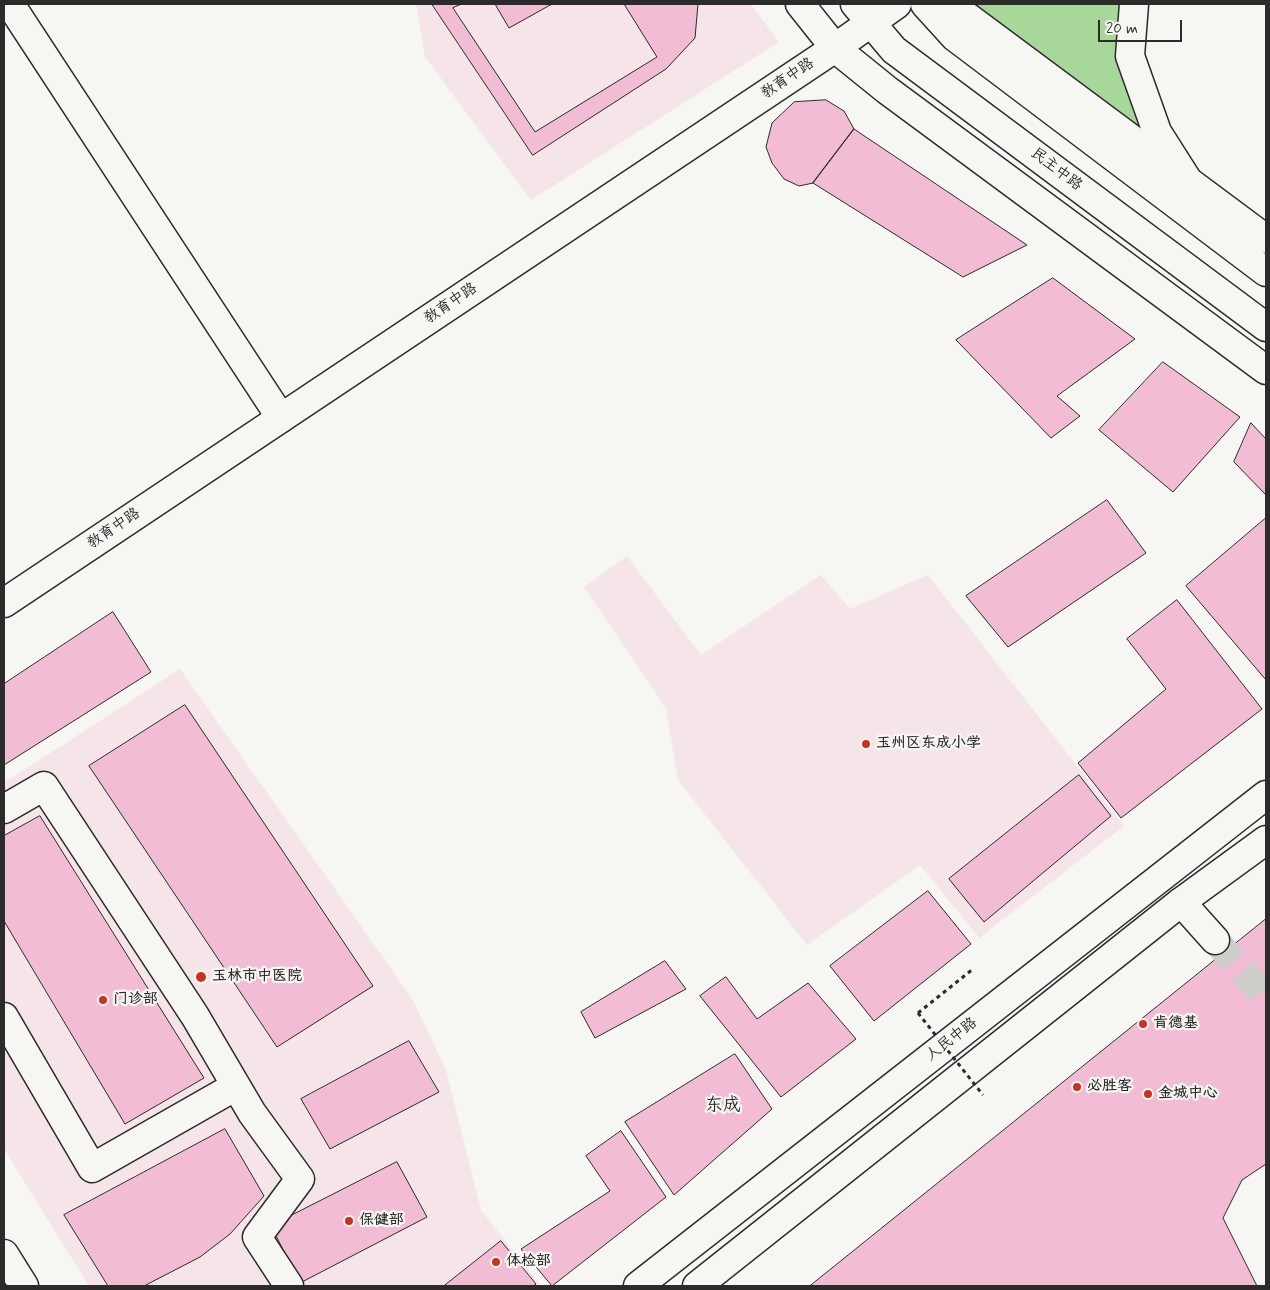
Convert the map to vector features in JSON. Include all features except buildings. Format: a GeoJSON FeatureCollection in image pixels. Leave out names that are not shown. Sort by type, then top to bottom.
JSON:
{"type":"FeatureCollection","features":[{"type":"Feature","properties":{"kind":"main road"},"geometry":{"type":"LineString","coordinates":[[10,4],[281,418]]}},
{"type":"Feature","properties":{"kind":"main road"},"geometry":{"type":"LineString","coordinates":[[800,4],[835,48],[887,90],[1266,370]]}},
{"type":"Feature","properties":{"kind":"main road","name":"教育中路"},"geometry":{"type":"LineString","coordinates":[[4,603],[835,48],[863,13],[897,4]]}},
{"type":"Feature","properties":{"kind":"main road"},"geometry":{"type":"LineString","coordinates":[[925,4],[955,37],[1266,272]]}},
{"type":"Feature","properties":{"kind":"main road"},"geometry":{"type":"LineString","coordinates":[[950,4],[1266,239]]}},
{"type":"Feature","properties":{"kind":"main road"},"geometry":{"type":"LineString","coordinates":[[1134,4],[1130,56],[1156,132],[1228,244]]}},
{"type":"Feature","properties":{"kind":"main road","name":"民主中路"},"geometry":{"type":"LineString","coordinates":[[863,13],[894,50],[1266,327]]}},
{"type":"Feature","properties":{"kind":"main road"},"geometry":{"type":"LineString","coordinates":[[4,809],[44,786],[195,1016],[252,1113],[300,1179],[257,1237],[289,1286]]}},
{"type":"Feature","properties":{"kind":"main road","name":"人民中路"},"geometry":{"type":"LineString","coordinates":[[638,1286],[1266,795]]}},
{"type":"Feature","properties":{"kind":"main road"},"geometry":{"type":"LineString","coordinates":[[697,1286],[1181,902],[1266,840]]}},
{"type":"Feature","properties":{"kind":"main road"},"geometry":{"type":"LineString","coordinates":[[1181,902],[1215,940]]}},
{"type":"Feature","properties":{"kind":"main road"},"geometry":{"type":"LineString","coordinates":[[4,1017],[92,1168],[236,1086]]}},
{"type":"Feature","properties":{"kind":"main road"},"geometry":{"type":"LineString","coordinates":[[4,1254],[24,1286]]}},
{"type":"Feature","properties":{"kind":"path"},"geometry":{"type":"LineString","coordinates":[[973,969],[918,1013],[983,1095]]}},
{"type":"Feature","properties":{"kind":"shaded area"},"geometry":{"type":"Polygon","coordinates":[[[416,4],[751,4],[779,42],[531,200],[425,57],[416,4]]]}},
{"type":"Feature","properties":{"kind":"shaded area","name":"玉州区东成小学"},"geometry":{"type":"Polygon","coordinates":[[[627,556],[701,655],[821,575],[850,609],[928,575],[1124,826],[979,938],[920,865],[807,945],[678,780],[666,708],[584,587],[627,556]]]}},
{"type":"Feature","properties":{"kind":"shaded area","name":"玉林市中医院"},"geometry":{"type":"Polygon","coordinates":[[[180,669],[413,1000],[446,1070],[481,1210],[541,1286],[89,1286],[4,1149],[4,783],[180,669]]]}},
{"type":"Feature","properties":{"kind":"green space"},"geometry":{"type":"Polygon","coordinates":[[[970,4],[1124,4],[1144,139],[970,4]]]}},
{"type":"Feature","properties":{"kind":"tunnel"},"geometry":{"type":"LineString","coordinates":[[1215,940],[1266,998]]}},
{"type":"Feature","properties":{"kind":"place","name":"玉州区东成小学"},"geometry":{"type":"Point","coordinates":[866,744]}},
{"type":"Feature","properties":{"kind":"place","name":"玉林市中医院"},"geometry":{"type":"Point","coordinates":[201,977]}},
{"type":"Feature","properties":{"kind":"place","name":"门诊部"},"geometry":{"type":"Point","coordinates":[103,1000]}},
{"type":"Feature","properties":{"kind":"place","name":"肯德基"},"geometry":{"type":"Point","coordinates":[1143,1024]}},
{"type":"Feature","properties":{"kind":"place","name":"必胜客"},"geometry":{"type":"Point","coordinates":[1077,1087]}},
{"type":"Feature","properties":{"kind":"place","name":"金城中心"},"geometry":{"type":"Point","coordinates":[1148,1094]}},
{"type":"Feature","properties":{"kind":"place","name":"保健部"},"geometry":{"type":"Point","coordinates":[349,1221]}},
{"type":"Feature","properties":{"kind":"place","name":"体检部"},"geometry":{"type":"Point","coordinates":[496,1262]}},
{"type":"Feature","properties":{"kind":"district","name":"东成"},"geometry":{"type":"Point","coordinates":[723,1106]}}]}
